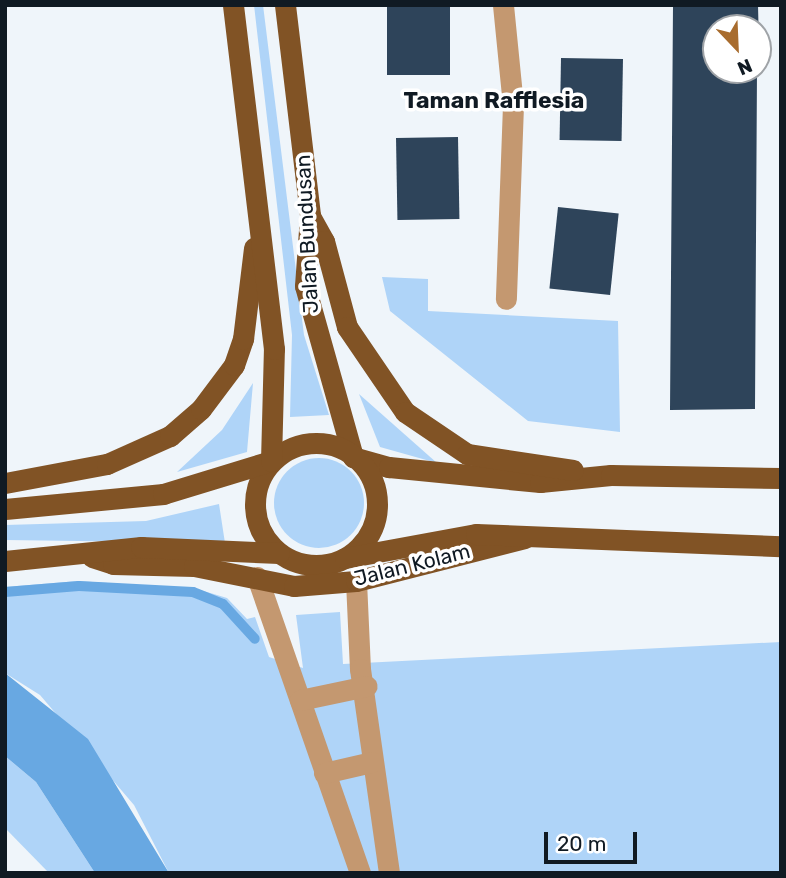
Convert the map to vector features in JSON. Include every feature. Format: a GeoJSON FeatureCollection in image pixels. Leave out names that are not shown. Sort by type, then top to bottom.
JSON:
{"type":"FeatureCollection","features":[{"type":"Feature","properties":{"kind":"main road","name":"Jalan Bundusan"},"geometry":{"type":"LineString","coordinates":[[233,5],[274,349],[271,461]]}},
{"type":"Feature","properties":{"kind":"main road","name":"Jalan Bundusan"},"geometry":{"type":"LineString","coordinates":[[285,5],[310,216],[305,286],[311,322],[353,457]]}},
{"type":"Feature","properties":{"kind":"main road"},"geometry":{"type":"LineString","coordinates":[[5,483],[107,464],[170,436],[201,409],[234,365],[243,339],[258,204]]}},
{"type":"Feature","properties":{"kind":"main road"},"geometry":{"type":"LineString","coordinates":[[310,216],[324,241],[347,327],[405,412],[489,461],[611,475],[781,478]]}},
{"type":"Feature","properties":{"kind":"main road"},"geometry":{"type":"LineString","coordinates":[[5,509],[163,494],[320,443],[353,457],[388,467],[540,482],[611,475]]}},
{"type":"Feature","properties":{"kind":"main road"},"geometry":{"type":"LineString","coordinates":[[271,461],[255,508],[258,526],[279,553],[311,565],[345,558],[369,533],[377,499],[365,467],[353,457]]}},
{"type":"Feature","properties":{"kind":"main road","name":"Jalan Kolam"},"geometry":{"type":"LineString","coordinates":[[345,558],[476,534],[781,546]]}},
{"type":"Feature","properties":{"kind":"main road","name":"Jalan Kolam"},"geometry":{"type":"LineString","coordinates":[[92,557],[257,577],[294,586],[356,581],[525,538]]}},
{"type":"Feature","properties":{"kind":"main road","name":"Jalan Kolam"},"geometry":{"type":"LineString","coordinates":[[5,561],[92,557],[141,547],[279,553]]}},
{"type":"Feature","properties":{"kind":"street"},"geometry":{"type":"LineString","coordinates":[[503,5],[513,106],[506,299]]}},
{"type":"Feature","properties":{"kind":"street"},"geometry":{"type":"LineString","coordinates":[[257,577],[360,873]]}},
{"type":"Feature","properties":{"kind":"street"},"geometry":{"type":"LineString","coordinates":[[356,581],[372,762],[389,873]]}},
{"type":"Feature","properties":{"kind":"street"},"geometry":{"type":"LineString","coordinates":[[300,701],[367,686]]}},
{"type":"Feature","properties":{"kind":"street"},"geometry":{"type":"LineString","coordinates":[[324,774],[372,762]]}},
{"type":"Feature","properties":{"kind":"shaded area"},"geometry":{"type":"Polygon","coordinates":[[[254,5],[263,5],[304,335],[329,415],[290,417],[292,335],[254,5]]]}},
{"type":"Feature","properties":{"kind":"shaded area"},"geometry":{"type":"Polygon","coordinates":[[[382,277],[428,279],[428,311],[618,321],[620,432],[528,421],[390,311],[382,277]]]}},
{"type":"Feature","properties":{"kind":"shaded area"},"geometry":{"type":"Polygon","coordinates":[[[253,383],[247,452],[177,472],[222,430],[253,383]]]}},
{"type":"Feature","properties":{"kind":"shaded area"},"geometry":{"type":"Polygon","coordinates":[[[359,394],[437,463],[380,447],[359,394]]]}},
{"type":"Feature","properties":{"kind":"shaded area"},"geometry":{"type":"Polygon","coordinates":[[[310,458],[328,458],[344,465],[357,478],[364,494],[364,512],[357,528],[344,541],[328,548],[310,548],[294,541],[281,528],[274,512],[274,494],[281,478],[294,465],[310,458]]]}},
{"type":"Feature","properties":{"kind":"shaded area"},"geometry":{"type":"Polygon","coordinates":[[[219,504],[225,543],[5,540],[5,525],[146,521],[219,504]]]}},
{"type":"Feature","properties":{"kind":"shaded area"},"geometry":{"type":"Polygon","coordinates":[[[78,581],[197,589],[227,598],[247,619],[255,617],[269,657],[303,668],[296,615],[340,612],[343,664],[781,642],[781,873],[169,873],[134,805],[40,695],[5,673],[5,587],[78,581]]]}},
{"type":"Feature","properties":{"kind":"shaded area"},"geometry":{"type":"Polygon","coordinates":[[[5,673],[88,739],[169,873],[95,873],[36,782],[5,756],[5,673]]]}},
{"type":"Feature","properties":{"kind":"shaded area"},"geometry":{"type":"Polygon","coordinates":[[[5,756],[36,782],[95,873],[49,873],[5,828],[5,756]]]}},
{"type":"Feature","properties":{"kind":"building"},"geometry":{"type":"Polygon","coordinates":[[[387,5],[450,5],[450,75],[387,75],[387,5]]]}},
{"type":"Feature","properties":{"kind":"building"},"geometry":{"type":"Polygon","coordinates":[[[673,5],[758,5],[758,14],[702,14],[702,84],[757,84],[755,409],[670,410],[673,5]]]}},
{"type":"Feature","properties":{"kind":"building"},"geometry":{"type":"Polygon","coordinates":[[[561,58],[623,59],[622,141],[560,140],[561,58]]]}},
{"type":"Feature","properties":{"kind":"building"},"geometry":{"type":"Polygon","coordinates":[[[458,137],[459,219],[397,220],[396,138],[458,137]]]}},
{"type":"Feature","properties":{"kind":"building"},"geometry":{"type":"Polygon","coordinates":[[[558,207],[619,213],[610,295],[549,289],[558,207]]]}},
{"type":"Feature","properties":{"kind":"waterway"},"geometry":{"type":"LineString","coordinates":[[5,592],[79,586],[193,592],[223,604],[255,639]]}},
{"type":"Feature","properties":{"kind":"district","name":"Taman Rafflesia"},"geometry":{"type":"Point","coordinates":[494,100]}}]}
